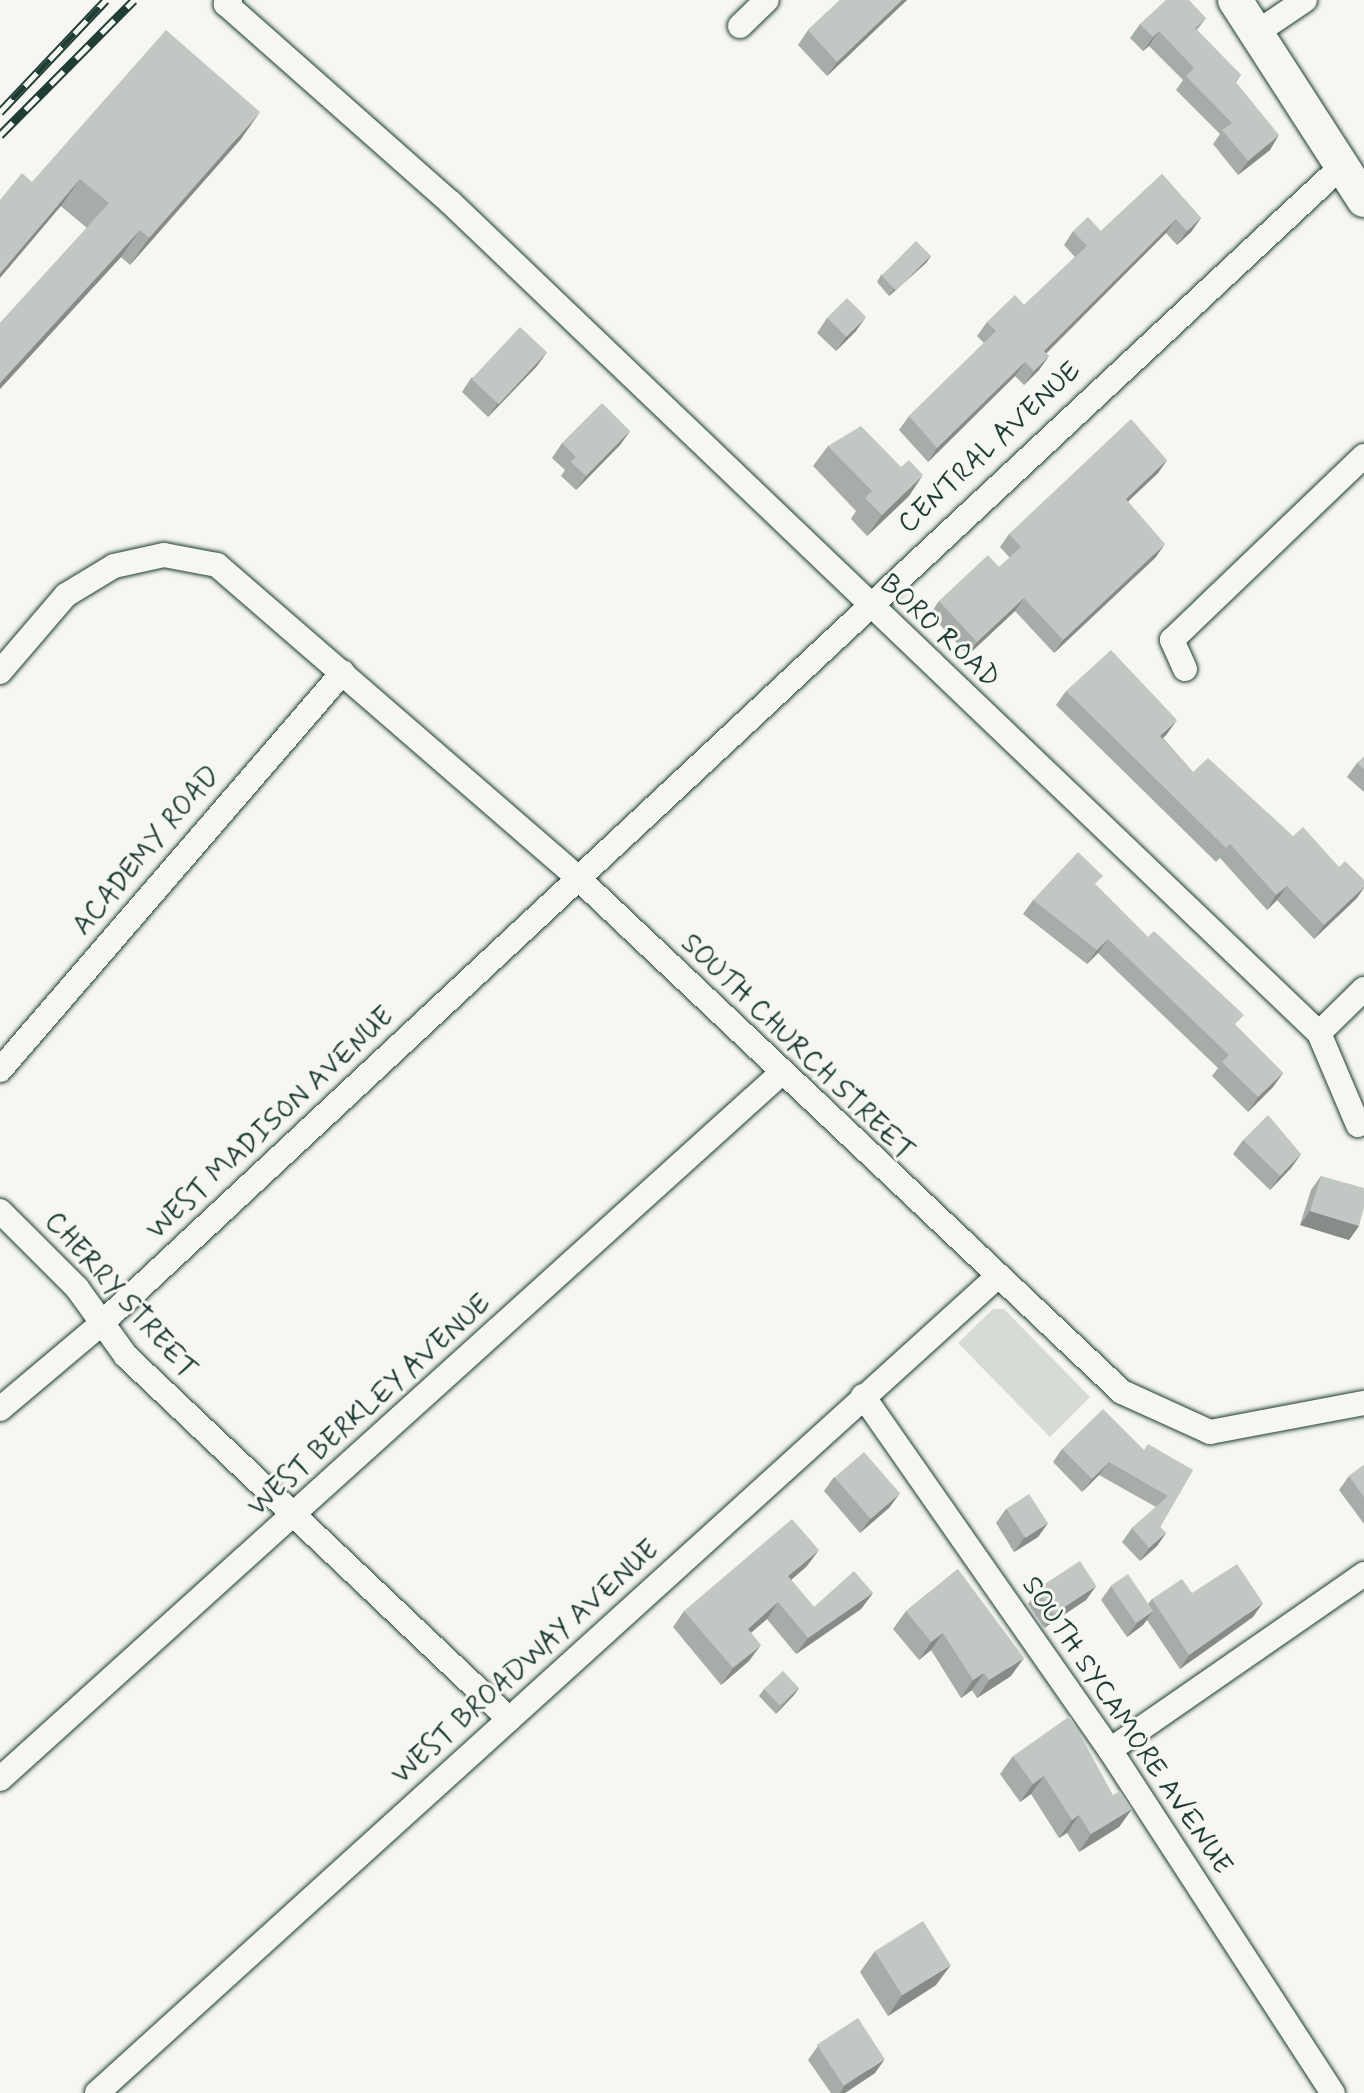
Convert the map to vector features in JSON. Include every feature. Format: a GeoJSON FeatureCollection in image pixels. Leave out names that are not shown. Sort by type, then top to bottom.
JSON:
{"type":"FeatureCollection","features":[{"type":"Feature","properties":{"kind":"main road"},"geometry":{"type":"LineString","coordinates":[[1235,0],[1364,200]]}},
{"type":"Feature","properties":{"kind":"street","name":"BORO ROAD"},"geometry":{"type":"LineString","coordinates":[[230,0],[226,4],[450,202],[865,604],[1319,1033],[1358,1125]]}},
{"type":"Feature","properties":{"kind":"street"},"geometry":{"type":"LineString","coordinates":[[740,26],[767,0]]}},
{"type":"Feature","properties":{"kind":"street"},"geometry":{"type":"LineString","coordinates":[[1256,33],[1305,0]]}},
{"type":"Feature","properties":{"kind":"street","name":"CENTRAL AVENUE"},"geometry":{"type":"LineString","coordinates":[[578,878],[865,604],[1342,166]]}},
{"type":"Feature","properties":{"kind":"street"},"geometry":{"type":"LineString","coordinates":[[1185,669],[1172,640],[1364,456]]}},
{"type":"Feature","properties":{"kind":"street","name":"SOUTH CHURCH STREET"},"geometry":{"type":"LineString","coordinates":[[0,672],[66,595],[114,566],[190,557],[240,577],[343,672],[578,878],[779,1075],[1122,1392],[1181,1425],[1240,1432],[1364,1403]]}},
{"type":"Feature","properties":{"kind":"street","name":"ACADEMY ROAD"},"geometry":{"type":"LineString","coordinates":[[0,1070],[343,672]]}},
{"type":"Feature","properties":{"kind":"street","name":"WEST MADISON AVENUE"},"geometry":{"type":"LineString","coordinates":[[0,1409],[102,1323],[578,878]]}},
{"type":"Feature","properties":{"kind":"street"},"geometry":{"type":"LineString","coordinates":[[1319,1033],[1364,989]]}},
{"type":"Feature","properties":{"kind":"street","name":"WEST BERKLEY AVENUE"},"geometry":{"type":"LineString","coordinates":[[0,1779],[779,1075]]}},
{"type":"Feature","properties":{"kind":"street","name":"CHERRY STREET"},"geometry":{"type":"LineString","coordinates":[[0,1211],[102,1323],[126,1356],[509,1719]]}},
{"type":"Feature","properties":{"kind":"street","name":"WEST BROADWAY AVENUE"},"geometry":{"type":"LineString","coordinates":[[97,2093],[997,1277]]}},
{"type":"Feature","properties":{"kind":"street","name":"SOUTH SYCAMORE AVENUE"},"geometry":{"type":"LineString","coordinates":[[863,1396],[1110,1750],[1333,2093]]}},
{"type":"Feature","properties":{"kind":"street"},"geometry":{"type":"LineString","coordinates":[[1110,1750],[1364,1574]]}},
{"type":"Feature","properties":{"kind":"shaded area"},"geometry":{"type":"Polygon","coordinates":[[[993,1309],[1004,1309],[1090,1397],[1050,1437],[958,1343],[993,1309]]]}},
{"type":"Feature","properties":{"kind":"building"},"geometry":{"type":"Polygon","coordinates":[[[840,0],[902,0],[837,62],[808,30],[840,0]]]}},
{"type":"Feature","properties":{"kind":"building"},"geometry":{"type":"Polygon","coordinates":[[[1166,0],[1189,0],[1206,18],[1195,28],[1241,75],[1235,81],[1279,135],[1248,161],[1222,130],[1232,123],[1186,76],[1194,68],[1159,31],[1153,37],[1140,24],[1166,0]]]}},
{"type":"Feature","properties":{"kind":"building"},"geometry":{"type":"Polygon","coordinates":[[[166,30],[260,112],[149,238],[140,230],[0,383],[0,323],[109,203],[80,179],[0,273],[0,200],[22,173],[32,182],[166,30]]]}},
{"type":"Feature","properties":{"kind":"building"},"geometry":{"type":"Polygon","coordinates":[[[1162,174],[1201,218],[1187,231],[1176,219],[1044,351],[1049,356],[1034,371],[1025,362],[937,448],[909,416],[996,331],[987,322],[1015,295],[1024,305],[1087,246],[1073,231],[1088,217],[1101,231],[1162,174]]]}},
{"type":"Feature","properties":{"kind":"building"},"geometry":{"type":"Polygon","coordinates":[[[916,241],[931,256],[896,290],[881,276],[916,241]]]}},
{"type":"Feature","properties":{"kind":"building"},"geometry":{"type":"Polygon","coordinates":[[[847,298],[866,317],[846,337],[827,318],[847,298]]]}},
{"type":"Feature","properties":{"kind":"building"},"geometry":{"type":"Polygon","coordinates":[[[520,327],[547,352],[499,404],[472,379],[520,327]]]}},
{"type":"Feature","properties":{"kind":"building"},"geometry":{"type":"Polygon","coordinates":[[[602,403],[630,431],[586,476],[571,462],[576,457],[562,443],[602,403]]]}},
{"type":"Feature","properties":{"kind":"building"},"geometry":{"type":"Polygon","coordinates":[[[1131,419],[1167,460],[1126,499],[1165,544],[1063,640],[1024,598],[977,642],[939,601],[988,555],[999,567],[1021,547],[1009,534],[1131,419]]]}},
{"type":"Feature","properties":{"kind":"building"},"geometry":{"type":"Polygon","coordinates":[[[861,426],[901,467],[909,460],[923,475],[882,515],[865,498],[872,491],[828,446],[861,426]]]}},
{"type":"Feature","properties":{"kind":"building"},"geometry":{"type":"Polygon","coordinates":[[[1111,650],[1177,720],[1160,736],[1193,772],[1208,758],[1293,836],[1303,827],[1339,867],[1345,861],[1364,880],[1364,887],[1324,925],[1287,886],[1276,895],[1230,844],[1226,848],[1066,691],[1111,650]]]}},
{"type":"Feature","properties":{"kind":"building"},"geometry":{"type":"Polygon","coordinates":[[[1364,757],[1364,769],[1357,763],[1364,757]]]}},
{"type":"Feature","properties":{"kind":"building"},"geometry":{"type":"Polygon","coordinates":[[[1078,852],[1103,876],[1095,884],[1148,937],[1154,931],[1244,1015],[1235,1024],[1283,1073],[1258,1097],[1222,1062],[1229,1055],[1108,939],[1097,950],[1033,900],[1078,852]]]}},
{"type":"Feature","properties":{"kind":"building"},"geometry":{"type":"Polygon","coordinates":[[[1268,1115],[1301,1154],[1280,1176],[1243,1140],[1268,1115]]]}},
{"type":"Feature","properties":{"kind":"building"},"geometry":{"type":"Polygon","coordinates":[[[1321,1176],[1364,1188],[1364,1207],[1359,1226],[1310,1211],[1321,1176]]]}},
{"type":"Feature","properties":{"kind":"building"},"geometry":{"type":"Polygon","coordinates":[[[1103,1409],[1144,1450],[1148,1444],[1193,1470],[1160,1527],[1166,1533],[1149,1548],[1132,1528],[1168,1496],[1109,1462],[1092,1479],[1062,1449],[1103,1409]]]}},
{"type":"Feature","properties":{"kind":"building"},"geometry":{"type":"Polygon","coordinates":[[[864,1452],[900,1494],[871,1519],[835,1478],[864,1452]]]}},
{"type":"Feature","properties":{"kind":"building"},"geometry":{"type":"Polygon","coordinates":[[[1364,1465],[1364,1497],[1349,1476],[1364,1465]]]}},
{"type":"Feature","properties":{"kind":"building"},"geometry":{"type":"Polygon","coordinates":[[[1029,1494],[1048,1523],[1025,1538],[1006,1509],[1029,1494]]]}},
{"type":"Feature","properties":{"kind":"building"},"geometry":{"type":"Polygon","coordinates":[[[792,1519],[819,1550],[788,1576],[814,1607],[854,1571],[873,1593],[808,1638],[778,1602],[748,1629],[761,1645],[733,1668],[684,1611],[792,1519]]]}},
{"type":"Feature","properties":{"kind":"building"},"geometry":{"type":"Polygon","coordinates":[[[1080,1561],[1096,1586],[1054,1614],[1037,1589],[1080,1561]]]}},
{"type":"Feature","properties":{"kind":"building"},"geometry":{"type":"Polygon","coordinates":[[[1237,1564],[1263,1603],[1189,1655],[1152,1599],[1182,1579],[1192,1593],[1237,1564]]]}},
{"type":"Feature","properties":{"kind":"building"},"geometry":{"type":"Polygon","coordinates":[[[958,1569],[1024,1658],[989,1680],[984,1673],[973,1680],[943,1633],[931,1642],[906,1611],[958,1569]]]}},
{"type":"Feature","properties":{"kind":"building"},"geometry":{"type":"Polygon","coordinates":[[[1128,1574],[1153,1611],[1136,1623],[1111,1586],[1128,1574]]]}},
{"type":"Feature","properties":{"kind":"building"},"geometry":{"type":"Polygon","coordinates":[[[783,1671],[799,1688],[780,1706],[764,1689],[783,1671]]]}},
{"type":"Feature","properties":{"kind":"building"},"geometry":{"type":"Polygon","coordinates":[[[1070,1716],[1113,1795],[1120,1791],[1132,1809],[1091,1834],[1079,1815],[1072,1820],[1044,1776],[1033,1784],[1013,1756],[1070,1716]]]}},
{"type":"Feature","properties":{"kind":"building"},"geometry":{"type":"Polygon","coordinates":[[[923,1921],[951,1965],[902,1995],[875,1951],[923,1921]]]}},
{"type":"Feature","properties":{"kind":"building"},"geometry":{"type":"Polygon","coordinates":[[[858,2018],[885,2059],[844,2086],[817,2045],[858,2018]]]}},
{"type":"Feature","properties":{"kind":"railway"},"geometry":{"type":"LineString","coordinates":[[0,112],[106,0]]}},
{"type":"Feature","properties":{"kind":"railway"},"geometry":{"type":"LineString","coordinates":[[0,135],[134,0]]}}]}
